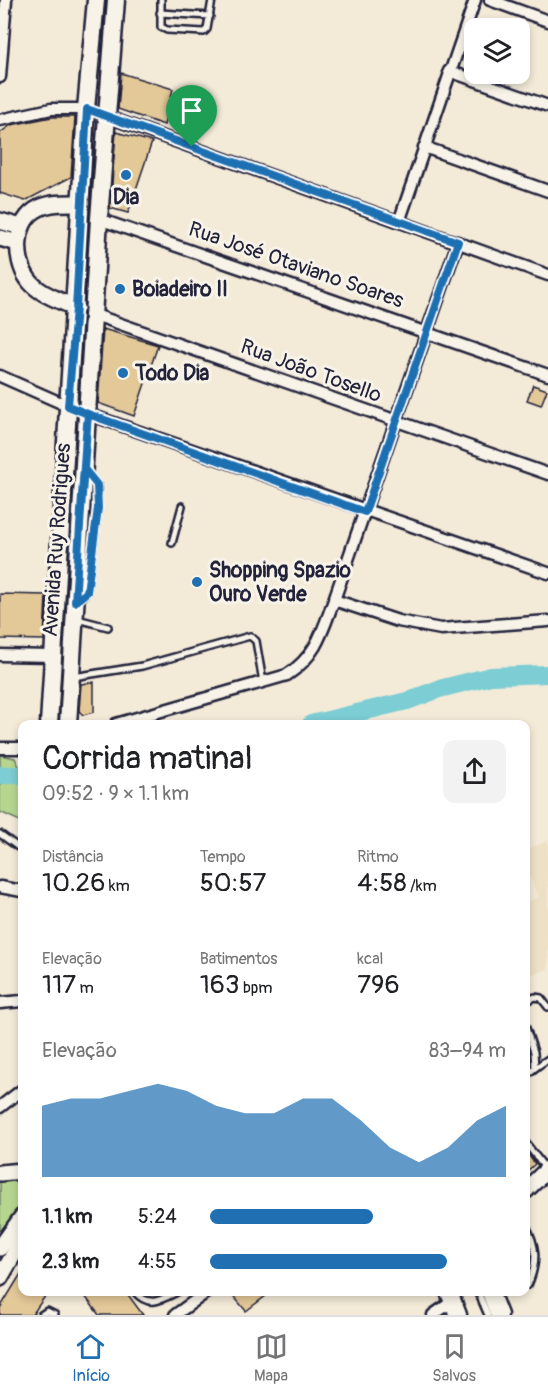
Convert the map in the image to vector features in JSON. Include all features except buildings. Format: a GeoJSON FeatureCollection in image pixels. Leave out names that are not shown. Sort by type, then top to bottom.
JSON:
{"type":"FeatureCollection","features":[{"type":"Feature","properties":{"kind":"main road","name":"Avenida Ruy Rodrigues"},"geometry":{"type":"LineString","coordinates":[[49,720],[54,656],[54,607],[78,410],[95,315],[99,219],[96,0]]}},
{"type":"Feature","properties":{"kind":"main road","name":"Avenida Ruy Rodrigues"},"geometry":{"type":"LineString","coordinates":[[68,720],[84,469],[78,410],[76,308],[81,204],[116,0]]}},
{"type":"Feature","properties":{"kind":"main road"},"geometry":{"type":"LineString","coordinates":[[492,1296],[499,1315]]}},
{"type":"Feature","properties":{"kind":"street"},"geometry":{"type":"LineString","coordinates":[[0,77],[6,0]]}},
{"type":"Feature","properties":{"kind":"street"},"geometry":{"type":"LineString","coordinates":[[399,222],[449,70],[475,0]]}},
{"type":"Feature","properties":{"kind":"street"},"geometry":{"type":"LineString","coordinates":[[490,0],[548,21]]}},
{"type":"Feature","properties":{"kind":"street"},"geometry":{"type":"LineString","coordinates":[[449,70],[548,106]]}},
{"type":"Feature","properties":{"kind":"street"},"geometry":{"type":"LineString","coordinates":[[0,120],[51,109],[97,112],[548,275]]}},
{"type":"Feature","properties":{"kind":"street"},"geometry":{"type":"LineString","coordinates":[[424,147],[548,191]]}},
{"type":"Feature","properties":{"kind":"street"},"geometry":{"type":"LineString","coordinates":[[76,308],[37,290],[27,279],[21,264],[18,243],[21,227],[37,208],[50,204],[81,204]]}},
{"type":"Feature","properties":{"kind":"street","name":"Rua José Otaviano Soares"},"geometry":{"type":"LineString","coordinates":[[99,219],[548,375]]}},
{"type":"Feature","properties":{"kind":"street"},"geometry":{"type":"LineString","coordinates":[[0,221],[21,227]]}},
{"type":"Feature","properties":{"kind":"street"},"geometry":{"type":"LineString","coordinates":[[0,238],[18,243]]}},
{"type":"Feature","properties":{"kind":"street"},"geometry":{"type":"LineString","coordinates":[[130,720],[287,675],[303,664],[313,651],[334,600],[458,242]]}},
{"type":"Feature","properties":{"kind":"street","name":"Rua João Tosello"},"geometry":{"type":"LineString","coordinates":[[95,315],[548,474]]}},
{"type":"Feature","properties":{"kind":"street"},"geometry":{"type":"LineString","coordinates":[[0,376],[78,410],[365,512],[548,573]]}},
{"type":"Feature","properties":{"kind":"street"},"geometry":{"type":"LineString","coordinates":[[334,600],[398,621],[441,629],[548,621]]}},
{"type":"Feature","properties":{"kind":"street"},"geometry":{"type":"LineString","coordinates":[[0,655],[54,656]]}},
{"type":"Feature","properties":{"kind":"street"},"geometry":{"type":"LineString","coordinates":[[0,748],[18,748]]}},
{"type":"Feature","properties":{"kind":"street"},"geometry":{"type":"LineString","coordinates":[[0,887],[18,890]]}},
{"type":"Feature","properties":{"kind":"street"},"geometry":{"type":"LineString","coordinates":[[0,1003],[18,1001]]}},
{"type":"Feature","properties":{"kind":"street"},"geometry":{"type":"LineString","coordinates":[[0,1107],[18,1093]]}},
{"type":"Feature","properties":{"kind":"street"},"geometry":{"type":"LineString","coordinates":[[530,1186],[547,1169]]}},
{"type":"Feature","properties":{"kind":"street"},"geometry":{"type":"LineString","coordinates":[[0,1173],[18,1171]]}},
{"type":"Feature","properties":{"kind":"street"},"geometry":{"type":"LineString","coordinates":[[1,1243],[18,1222]]}},
{"type":"Feature","properties":{"kind":"street"},"geometry":{"type":"LineString","coordinates":[[1,1243],[18,1241]]}},
{"type":"Feature","properties":{"kind":"street"},"geometry":{"type":"LineString","coordinates":[[0,1278],[18,1247]]}},
{"type":"Feature","properties":{"kind":"street"},"geometry":{"type":"LineString","coordinates":[[175,1315],[201,1296]]}},
{"type":"Feature","properties":{"kind":"street"},"geometry":{"type":"LineString","coordinates":[[433,1315],[452,1299]]}},
{"type":"Feature","properties":{"kind":"lane"},"geometry":{"type":"LineString","coordinates":[[56,720],[97,112],[102,0]]}},
{"type":"Feature","properties":{"kind":"lane"},"geometry":{"type":"LineString","coordinates":[[62,720],[78,410],[97,112],[109,0]]}},
{"type":"Feature","properties":{"kind":"lane"},"geometry":{"type":"LineString","coordinates":[[161,0],[161,27],[167,30],[204,32],[207,28],[212,0]]}},
{"type":"Feature","properties":{"kind":"lane"},"geometry":{"type":"LineString","coordinates":[[160,13],[210,16]]}},
{"type":"Feature","properties":{"kind":"lane"},"geometry":{"type":"LineString","coordinates":[[172,543],[182,506]]}},
{"type":"Feature","properties":{"kind":"lane"},"geometry":{"type":"LineString","coordinates":[[75,610],[108,627]]}},
{"type":"Feature","properties":{"kind":"lane"},"geometry":{"type":"LineString","coordinates":[[70,678],[142,666],[250,636],[256,641],[262,682]]}},
{"type":"Feature","properties":{"kind":"lane"},"geometry":{"type":"LineString","coordinates":[[0,834],[18,847]]}},
{"type":"Feature","properties":{"kind":"lane"},"geometry":{"type":"LineString","coordinates":[[530,1000],[535,997],[541,998],[548,1007]]}},
{"type":"Feature","properties":{"kind":"lane"},"geometry":{"type":"LineString","coordinates":[[530,1040],[534,1052],[535,1068]]}},
{"type":"Feature","properties":{"kind":"lane"},"geometry":{"type":"LineString","coordinates":[[530,1072],[548,1059]]}},
{"type":"Feature","properties":{"kind":"lane"},"geometry":{"type":"LineString","coordinates":[[530,1148],[547,1169]]}},
{"type":"Feature","properties":{"kind":"lane"},"geometry":{"type":"LineString","coordinates":[[530,1237],[536,1253],[535,1270],[530,1281]]}},
{"type":"Feature","properties":{"kind":"lane"},"geometry":{"type":"LineString","coordinates":[[140,1296],[148,1302],[158,1302],[169,1296]]}},
{"type":"Feature","properties":{"kind":"lane"},"geometry":{"type":"LineString","coordinates":[[480,1296],[488,1315]]}},
{"type":"Feature","properties":{"kind":"lane"},"geometry":{"type":"LineString","coordinates":[[41,1315],[47,1311],[55,1315]]}},
{"type":"Feature","properties":{"kind":"shaded area"},"geometry":{"type":"Polygon","coordinates":[[[548,841],[548,969],[530,975],[530,901],[539,897],[530,877],[530,848],[548,841]]]}},
{"type":"Feature","properties":{"kind":"green space"},"geometry":{"type":"Polygon","coordinates":[[[0,755],[15,758],[18,764],[18,820],[0,812],[0,755]]]}},
{"type":"Feature","properties":{"kind":"green space"},"geometry":{"type":"Polygon","coordinates":[[[18,1172],[18,1215],[4,1235],[0,1234],[0,1174],[18,1172]]]}},
{"type":"Feature","properties":{"kind":"waterway"},"geometry":{"type":"LineString","coordinates":[[328,720],[407,701],[439,689],[491,676],[548,674]]}},
{"type":"Feature","properties":{"kind":"waterway"},"geometry":{"type":"LineString","coordinates":[[0,775],[18,775]]}},
{"type":"Feature","properties":{"kind":"place","name":"Dia"},"geometry":{"type":"Point","coordinates":[126,175]}},
{"type":"Feature","properties":{"kind":"place","name":"Boiadeiro II"},"geometry":{"type":"Point","coordinates":[120,289]}},
{"type":"Feature","properties":{"kind":"place","name":"Todo Dia"},"geometry":{"type":"Point","coordinates":[123,373]}},
{"type":"Feature","properties":{"kind":"place","name":"Shopping Spazio Ouro Verde"},"geometry":{"type":"Point","coordinates":[197,582]}},
{"type":"Feature","properties":{"kind":"route"},"geometry":{"type":"LineString","coordinates":[[192,147],[87,109],[68,406],[88,414],[86,435],[75,602],[87,592],[98,508],[97,485],[84,469],[88,414],[365,512],[458,242],[192,147]]}}]}
